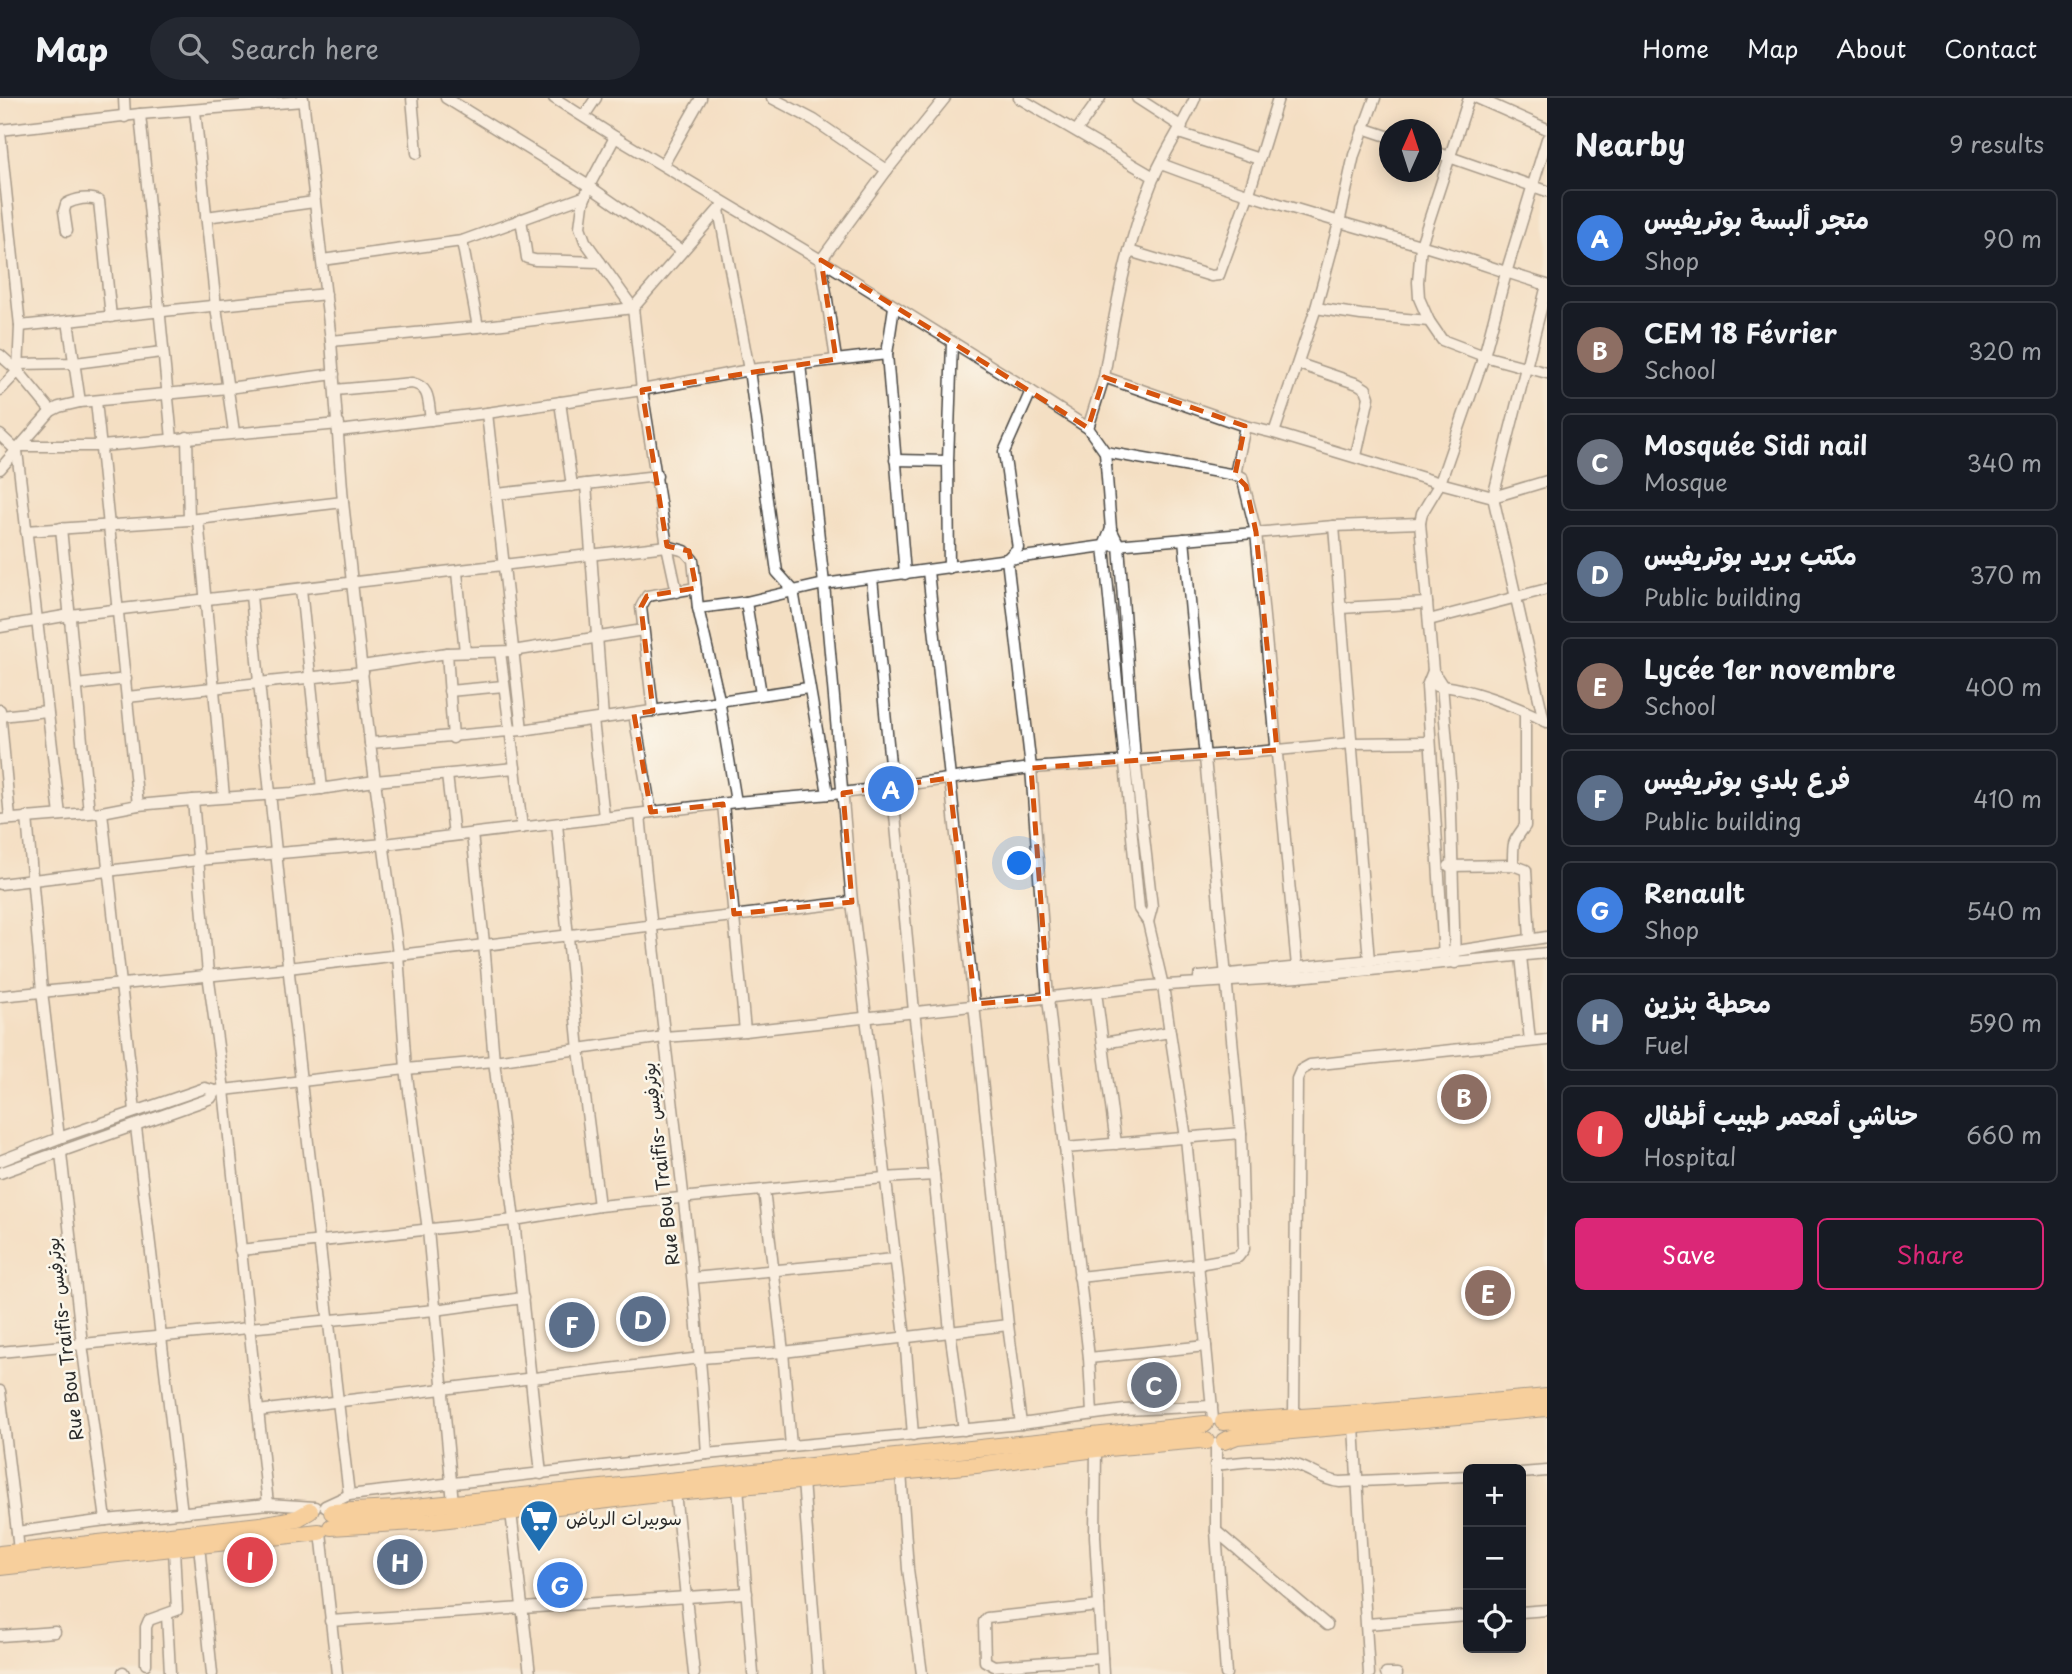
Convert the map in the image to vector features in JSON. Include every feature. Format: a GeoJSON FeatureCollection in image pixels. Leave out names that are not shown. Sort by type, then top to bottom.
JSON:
{"type":"FeatureCollection","features":[{"type":"Feature","properties":{"kind":"highway"},"geometry":{"type":"LineString","coordinates":[[0,1567],[174,1549],[322,1518],[1213,1418],[1377,1412],[1547,1396]]}},
{"type":"Feature","properties":{"kind":"highway"},"geometry":{"type":"LineString","coordinates":[[0,1554],[260,1525],[298,1518],[432,1521],[674,1492],[901,1472],[1096,1449],[1200,1440],[1215,1442],[1237,1436],[1547,1408]]}},
{"type":"Feature","properties":{"kind":"highway"},"geometry":{"type":"LineString","coordinates":[[1213,1418],[1227,1429],[1215,1442]]}},
{"type":"Feature","properties":{"kind":"highway"},"geometry":{"type":"LineString","coordinates":[[1213,1418],[1202,1433],[1215,1442]]}},
{"type":"Feature","properties":{"kind":"street"},"geometry":{"type":"LineString","coordinates":[[124,98],[125,117]]}},
{"type":"Feature","properties":{"kind":"street"},"geometry":{"type":"LineString","coordinates":[[412,98],[417,153]]}},
{"type":"Feature","properties":{"kind":"street"},"geometry":{"type":"LineString","coordinates":[[446,98],[682,251]]}},
{"type":"Feature","properties":{"kind":"street"},"geometry":{"type":"LineString","coordinates":[[554,98],[663,165],[722,207],[821,260],[1031,391],[1088,428],[1099,440],[1105,452],[1111,529],[1119,545],[1129,760]]}},
{"type":"Feature","properties":{"kind":"street"},"geometry":{"type":"LineString","coordinates":[[584,116],[596,98]]}},
{"type":"Feature","properties":{"kind":"street"},"geometry":{"type":"LineString","coordinates":[[663,165],[701,98]]}},
{"type":"Feature","properties":{"kind":"street"},"geometry":{"type":"LineString","coordinates":[[772,98],[814,120],[887,170]]}},
{"type":"Feature","properties":{"kind":"street"},"geometry":{"type":"LineString","coordinates":[[836,359],[821,260],[887,170],[945,98]]}},
{"type":"Feature","properties":{"kind":"street"},"geometry":{"type":"LineString","coordinates":[[1019,98],[1154,177]]}},
{"type":"Feature","properties":{"kind":"street"},"geometry":{"type":"LineString","coordinates":[[1077,130],[1100,98]]}},
{"type":"Feature","properties":{"kind":"street"},"geometry":{"type":"LineString","coordinates":[[1137,98],[1181,130],[1259,159]]}},
{"type":"Feature","properties":{"kind":"street"},"geometry":{"type":"LineString","coordinates":[[1088,428],[1104,377],[1115,310],[1129,251],[1154,177],[1181,130],[1195,98]]}},
{"type":"Feature","properties":{"kind":"street"},"geometry":{"type":"LineString","coordinates":[[1129,251],[1210,276],[1219,275],[1249,193],[1278,98]]}},
{"type":"Feature","properties":{"kind":"street"},"geometry":{"type":"LineString","coordinates":[[1274,433],[1316,308],[1339,223],[1346,183],[1375,98]]}},
{"type":"Feature","properties":{"kind":"street"},"geometry":{"type":"LineString","coordinates":[[1469,98],[1421,245],[1419,298],[1429,321],[1442,340],[1484,356],[1547,373]]}},
{"type":"Feature","properties":{"kind":"street"},"geometry":{"type":"LineString","coordinates":[[1477,98],[1547,128]]}},
{"type":"Feature","properties":{"kind":"street"},"geometry":{"type":"LineString","coordinates":[[0,390],[18,367],[20,326],[0,131],[140,114],[195,111],[213,104],[303,99],[331,341],[343,502],[370,743],[398,954],[406,1069],[428,1230],[453,1503]]}},
{"type":"Feature","properties":{"kind":"street"},"geometry":{"type":"LineString","coordinates":[[195,111],[216,307],[234,432]]}},
{"type":"Feature","properties":{"kind":"street"},"geometry":{"type":"LineString","coordinates":[[140,114],[172,439]]}},
{"type":"Feature","properties":{"kind":"street"},"geometry":{"type":"LineString","coordinates":[[1363,128],[1379,133]]}},
{"type":"Feature","properties":{"kind":"street"},"geometry":{"type":"LineString","coordinates":[[615,137],[588,191],[581,233],[633,308],[642,390],[677,592]]}},
{"type":"Feature","properties":{"kind":"street"},"geometry":{"type":"LineString","coordinates":[[1449,958],[1438,866],[1429,742],[1427,686],[1433,671],[1420,523],[1422,513],[1440,483],[1484,356],[1547,139]]}},
{"type":"Feature","properties":{"kind":"street"},"geometry":{"type":"LineString","coordinates":[[1442,155],[1547,191]]}},
{"type":"Feature","properties":{"kind":"street"},"geometry":{"type":"LineString","coordinates":[[1161,164],[1209,183],[1547,285],[1493,497],[1546,722]]}},
{"type":"Feature","properties":{"kind":"street"},"geometry":{"type":"LineString","coordinates":[[322,260],[462,241],[588,191]]}},
{"type":"Feature","properties":{"kind":"street"},"geometry":{"type":"LineString","coordinates":[[67,231],[64,211],[66,204],[73,200],[94,198],[99,201],[111,317]]}},
{"type":"Feature","properties":{"kind":"street"},"geometry":{"type":"LineString","coordinates":[[206,217],[314,202]]}},
{"type":"Feature","properties":{"kind":"street"},"geometry":{"type":"LineString","coordinates":[[331,341],[633,308],[722,207]]}},
{"type":"Feature","properties":{"kind":"street"},"geometry":{"type":"LineString","coordinates":[[722,207],[749,370],[777,572],[793,590],[828,794]]}},
{"type":"Feature","properties":{"kind":"street"},"geometry":{"type":"LineString","coordinates":[[521,219],[527,258],[600,262]]}},
{"type":"Feature","properties":{"kind":"street"},"geometry":{"type":"LineString","coordinates":[[462,241],[478,327]]}},
{"type":"Feature","properties":{"kind":"street"},"geometry":{"type":"LineString","coordinates":[[20,326],[326,294]]}},
{"type":"Feature","properties":{"kind":"street"},"geometry":{"type":"LineString","coordinates":[[894,307],[887,354],[905,574]]}},
{"type":"Feature","properties":{"kind":"street"},"geometry":{"type":"LineString","coordinates":[[1316,308],[1388,319],[1429,321]]}},
{"type":"Feature","properties":{"kind":"street"},"geometry":{"type":"LineString","coordinates":[[68,321],[80,402]]}},
{"type":"Feature","properties":{"kind":"street"},"geometry":{"type":"LineString","coordinates":[[949,568],[948,461],[952,342]]}},
{"type":"Feature","properties":{"kind":"street"},"geometry":{"type":"LineString","coordinates":[[18,367],[162,352]]}},
{"type":"Feature","properties":{"kind":"street"},"geometry":{"type":"LineString","coordinates":[[0,435],[19,448],[102,446],[234,432],[431,420],[642,390],[749,370],[887,354]]}},
{"type":"Feature","properties":{"kind":"street"},"geometry":{"type":"LineString","coordinates":[[0,355],[18,367],[51,411]]}},
{"type":"Feature","properties":{"kind":"street"},"geometry":{"type":"LineString","coordinates":[[800,364],[824,584],[852,902],[905,1337],[912,1435]]}},
{"type":"Feature","properties":{"kind":"street"},"geometry":{"type":"LineString","coordinates":[[1298,364],[1366,389],[1370,397],[1356,456]]}},
{"type":"Feature","properties":{"kind":"street"},"geometry":{"type":"LineString","coordinates":[[0,469],[51,411],[59,407],[80,402],[228,388],[334,374]]}},
{"type":"Feature","properties":{"kind":"street"},"geometry":{"type":"LineString","coordinates":[[1104,377],[1245,426],[1493,497],[1547,481]]}},
{"type":"Feature","properties":{"kind":"street"},"geometry":{"type":"LineString","coordinates":[[335,390],[412,383],[422,385],[426,390],[431,420]]}},
{"type":"Feature","properties":{"kind":"street"},"geometry":{"type":"LineString","coordinates":[[1007,559],[1018,548],[1004,452],[1031,391]]}},
{"type":"Feature","properties":{"kind":"street"},"geometry":{"type":"LineString","coordinates":[[96,401],[138,805]]}},
{"type":"Feature","properties":{"kind":"street"},"geometry":{"type":"LineString","coordinates":[[559,402],[572,485]]}},
{"type":"Feature","properties":{"kind":"street"},"geometry":{"type":"LineString","coordinates":[[487,413],[522,730]]}},
{"type":"Feature","properties":{"kind":"street"},"geometry":{"type":"LineString","coordinates":[[1235,475],[1245,426]]}},
{"type":"Feature","properties":{"kind":"street"},"geometry":{"type":"LineString","coordinates":[[187,437],[193,520],[207,601],[224,797]]}},
{"type":"Feature","properties":{"kind":"street"},"geometry":{"type":"LineString","coordinates":[[19,448],[26,531],[60,815]]}},
{"type":"Feature","properties":{"kind":"street"},"geometry":{"type":"LineString","coordinates":[[1105,452],[1235,475],[1242,477],[1246,486],[1256,532],[1297,972]]}},
{"type":"Feature","properties":{"kind":"street"},"geometry":{"type":"LineString","coordinates":[[895,460],[948,461]]}},
{"type":"Feature","properties":{"kind":"street"},"geometry":{"type":"LineString","coordinates":[[497,494],[657,476]]}},
{"type":"Feature","properties":{"kind":"street"},"geometry":{"type":"LineString","coordinates":[[586,484],[597,637],[598,719],[604,817]]}},
{"type":"Feature","properties":{"kind":"street"},"geometry":{"type":"LineString","coordinates":[[26,531],[193,520],[343,502]]}},
{"type":"Feature","properties":{"kind":"street"},"geometry":{"type":"LineString","coordinates":[[698,608],[746,602],[824,584],[1104,546],[1334,526],[1420,523]]}},
{"type":"Feature","properties":{"kind":"street"},"geometry":{"type":"LineString","coordinates":[[1334,526],[1369,961]]}},
{"type":"Feature","properties":{"kind":"street"},"geometry":{"type":"LineString","coordinates":[[61,528],[89,812]]}},
{"type":"Feature","properties":{"kind":"street"},"geometry":{"type":"LineString","coordinates":[[322,1518],[349,1495],[707,1454],[1021,1424],[1125,1410],[1213,1418],[1185,1138],[1170,1032],[1148,922],[1152,907],[1129,760],[1104,546],[1111,529]]}},
{"type":"Feature","properties":{"kind":"street"},"geometry":{"type":"LineString","coordinates":[[1079,1277],[1198,1264],[1238,1257],[1244,1249],[1241,1133],[1184,539]]}},
{"type":"Feature","properties":{"kind":"street"},"geometry":{"type":"LineString","coordinates":[[0,627],[70,615],[667,546],[690,554],[693,560],[698,608],[719,699],[736,802]]}},
{"type":"Feature","properties":{"kind":"street"},"geometry":{"type":"LineString","coordinates":[[1007,559],[1031,768],[1048,998],[1089,1358],[1092,1414]]}},
{"type":"Feature","properties":{"kind":"street"},"geometry":{"type":"LineString","coordinates":[[928,571],[1008,1325],[1021,1424]]}},
{"type":"Feature","properties":{"kind":"street"},"geometry":{"type":"LineString","coordinates":[[457,572],[465,652]]}},
{"type":"Feature","properties":{"kind":"street"},"geometry":{"type":"LineString","coordinates":[[872,578],[914,1011],[950,1331],[964,1430]]}},
{"type":"Feature","properties":{"kind":"street"},"geometry":{"type":"LineString","coordinates":[[653,710],[643,630],[643,600],[647,596],[696,588]]}},
{"type":"Feature","properties":{"kind":"street"},"geometry":{"type":"LineString","coordinates":[[301,589],[322,789]]}},
{"type":"Feature","properties":{"kind":"street"},"geometry":{"type":"LineString","coordinates":[[1429,620],[1547,589]]}},
{"type":"Feature","properties":{"kind":"street"},"geometry":{"type":"LineString","coordinates":[[251,595],[288,968],[349,1495]]}},
{"type":"Feature","properties":{"kind":"street"},"geometry":{"type":"LineString","coordinates":[[746,602],[761,694]]}},
{"type":"Feature","properties":{"kind":"street"},"geometry":{"type":"LineString","coordinates":[[1341,608],[1427,603]]}},
{"type":"Feature","properties":{"kind":"street"},"geometry":{"type":"LineString","coordinates":[[128,697],[259,684],[447,653],[513,651],[643,630]]}},
{"type":"Feature","properties":{"kind":"street"},"geometry":{"type":"LineString","coordinates":[[499,652],[523,828]]}},
{"type":"Feature","properties":{"kind":"street"},"geometry":{"type":"LineString","coordinates":[[447,653],[453,738]]}},
{"type":"Feature","properties":{"kind":"street"},"geometry":{"type":"LineString","coordinates":[[1433,671],[1442,685],[1450,778],[1453,866],[1449,958]]}},
{"type":"Feature","properties":{"kind":"street"},"geometry":{"type":"LineString","coordinates":[[77,685],[126,678]]}},
{"type":"Feature","properties":{"kind":"street"},"geometry":{"type":"LineString","coordinates":[[1427,686],[1442,685],[1489,698],[1546,722]]}},
{"type":"Feature","properties":{"kind":"street"},"geometry":{"type":"LineString","coordinates":[[449,691],[504,686]]}},
{"type":"Feature","properties":{"kind":"street"},"geometry":{"type":"LineString","coordinates":[[370,743],[522,730],[808,688]]}},
{"type":"Feature","properties":{"kind":"street"},"geometry":{"type":"LineString","coordinates":[[0,710],[5,819],[103,812],[138,805],[292,793],[375,781],[515,768]]}},
{"type":"Feature","properties":{"kind":"street"},"geometry":{"type":"LineString","coordinates":[[1,716],[47,711]]}},
{"type":"Feature","properties":{"kind":"street"},"geometry":{"type":"LineString","coordinates":[[1513,865],[1515,836],[1525,826],[1525,711]]}},
{"type":"Feature","properties":{"kind":"street","name":"Rue Bou Traifis- بوترفيس"},"geometry":{"type":"LineString","coordinates":[[634,714],[646,813],[650,926],[693,1278],[707,1454]]}},
{"type":"Feature","properties":{"kind":"street"},"geometry":{"type":"LineString","coordinates":[[0,884],[198,860],[385,844],[736,802],[843,793],[1031,768],[1352,743],[1429,742]]}},
{"type":"Feature","properties":{"kind":"street"},"geometry":{"type":"LineString","coordinates":[[447,775],[454,835]]}},
{"type":"Feature","properties":{"kind":"street"},"geometry":{"type":"LineString","coordinates":[[1432,779],[1450,778]]}},
{"type":"Feature","properties":{"kind":"street"},"geometry":{"type":"LineString","coordinates":[[193,800],[220,1091],[268,1504]]}},
{"type":"Feature","properties":{"kind":"street"},"geometry":{"type":"LineString","coordinates":[[723,804],[745,1031]]}},
{"type":"Feature","properties":{"kind":"street"},"geometry":{"type":"LineString","coordinates":[[103,812],[135,1111]]}},
{"type":"Feature","properties":{"kind":"street"},"geometry":{"type":"LineString","coordinates":[[27,817],[42,991],[59,1138]]}},
{"type":"Feature","properties":{"kind":"street"},"geometry":{"type":"LineString","coordinates":[[556,824],[579,1050],[599,1206]]}},
{"type":"Feature","properties":{"kind":"street"},"geometry":{"type":"LineString","coordinates":[[472,834],[494,1061],[541,1474]]}},
{"type":"Feature","properties":{"kind":"street"},"geometry":{"type":"LineString","coordinates":[[1438,866],[1513,865],[1526,870],[1530,939]]}},
{"type":"Feature","properties":{"kind":"street"},"geometry":{"type":"LineString","coordinates":[[0,996],[288,968],[852,902]]}},
{"type":"Feature","properties":{"kind":"street"},"geometry":{"type":"LineString","coordinates":[[0,1161],[205,1088],[220,1091],[494,1061],[664,1037],[745,1031],[1159,984],[1449,958],[1547,937]]}},
{"type":"Feature","properties":{"kind":"street"},"geometry":{"type":"LineString","coordinates":[[1297,972],[1369,961],[1547,953]]}},
{"type":"Feature","properties":{"kind":"street"},"geometry":{"type":"LineString","coordinates":[[1521,956],[1530,1041]]}},
{"type":"Feature","properties":{"kind":"street"},"geometry":{"type":"LineString","coordinates":[[1096,992],[1116,1144]]}},
{"type":"Feature","properties":{"kind":"street"},"geometry":{"type":"LineString","coordinates":[[1102,1043],[1170,1032]]}},
{"type":"Feature","properties":{"kind":"street"},"geometry":{"type":"LineString","coordinates":[[1294,1417],[1297,1079],[1301,1070],[1310,1065],[1547,1040]]}},
{"type":"Feature","properties":{"kind":"street"},"geometry":{"type":"LineString","coordinates":[[0,1173],[136,1127],[211,1098],[220,1091]]}},
{"type":"Feature","properties":{"kind":"street"},"geometry":{"type":"LineString","coordinates":[[136,1127],[183,1513]]}},
{"type":"Feature","properties":{"kind":"street"},"geometry":{"type":"LineString","coordinates":[[1065,1148],[1241,1133]]}},
{"type":"Feature","properties":{"kind":"street","name":"Rue Bou Traifis- بوترفيس"},"geometry":{"type":"LineString","coordinates":[[61,1153],[82,1344],[106,1520]]}},
{"type":"Feature","properties":{"kind":"street"},"geometry":{"type":"LineString","coordinates":[[240,1250],[514,1220],[599,1206],[934,1175]]}},
{"type":"Feature","properties":{"kind":"street"},"geometry":{"type":"LineString","coordinates":[[764,1190],[791,1446]]}},
{"type":"Feature","properties":{"kind":"street"},"geometry":{"type":"LineString","coordinates":[[693,1278],[894,1259]]}},
{"type":"Feature","properties":{"kind":"street"},"geometry":{"type":"LineString","coordinates":[[0,1352],[435,1310],[523,1298]]}},
{"type":"Feature","properties":{"kind":"street"},"geometry":{"type":"LineString","coordinates":[[258,1411],[701,1358],[783,1352],[1008,1325]]}},
{"type":"Feature","properties":{"kind":"street"},"geometry":{"type":"LineString","coordinates":[[1089,1358],[1206,1346]]}},
{"type":"Feature","properties":{"kind":"street"},"geometry":{"type":"LineString","coordinates":[[0,1391],[19,1551]]}},
{"type":"Feature","properties":{"kind":"street"},"geometry":{"type":"LineString","coordinates":[[1354,1427],[1368,1674]]}},
{"type":"Feature","properties":{"kind":"street"},"geometry":{"type":"LineString","coordinates":[[1215,1442],[1216,1531],[1226,1674]]}},
{"type":"Feature","properties":{"kind":"street"},"geometry":{"type":"LineString","coordinates":[[1096,1449],[1095,1536],[1102,1674]]}},
{"type":"Feature","properties":{"kind":"street"},"geometry":{"type":"LineString","coordinates":[[1215,1465],[1277,1462],[1297,1465],[1328,1481],[1463,1476]]}},
{"type":"Feature","properties":{"kind":"street"},"geometry":{"type":"LineString","coordinates":[[1526,1473],[1547,1471]]}},
{"type":"Feature","properties":{"kind":"street"},"geometry":{"type":"LineString","coordinates":[[901,1472],[908,1569],[922,1674]]}},
{"type":"Feature","properties":{"kind":"street"},"geometry":{"type":"LineString","coordinates":[[803,1480],[818,1674]]}},
{"type":"Feature","properties":{"kind":"street"},"geometry":{"type":"LineString","coordinates":[[738,1486],[753,1674]]}},
{"type":"Feature","properties":{"kind":"street"},"geometry":{"type":"LineString","coordinates":[[674,1492],[694,1674]]}},
{"type":"Feature","properties":{"kind":"street"},"geometry":{"type":"LineString","coordinates":[[17,1532],[268,1504],[322,1518]]}},
{"type":"Feature","properties":{"kind":"street"},"geometry":{"type":"LineString","coordinates":[[511,1512],[530,1674]]}},
{"type":"Feature","properties":{"kind":"street"},"geometry":{"type":"LineString","coordinates":[[322,1518],[337,1674]]}},
{"type":"Feature","properties":{"kind":"street"},"geometry":{"type":"LineString","coordinates":[[1216,1531],[1326,1625]]}},
{"type":"Feature","properties":{"kind":"street"},"geometry":{"type":"LineString","coordinates":[[199,1545],[212,1674]]}},
{"type":"Feature","properties":{"kind":"street"},"geometry":{"type":"LineString","coordinates":[[146,1664],[146,1627],[149,1620],[177,1610],[174,1549]]}},
{"type":"Feature","properties":{"kind":"street"},"geometry":{"type":"LineString","coordinates":[[330,1621],[747,1593]]}},
{"type":"Feature","properties":{"kind":"street"},"geometry":{"type":"LineString","coordinates":[[1098,1606],[987,1618],[984,1622],[985,1661],[994,1666],[1102,1658]]}},
{"type":"Feature","properties":{"kind":"street"},"geometry":{"type":"LineString","coordinates":[[1526,1612],[1547,1610]]}},
{"type":"Feature","properties":{"kind":"street"},"geometry":{"type":"LineString","coordinates":[[167,1615],[170,1673]]}},
{"type":"Feature","properties":{"kind":"street"},"geometry":{"type":"LineString","coordinates":[[1367,1624],[1463,1616]]}},
{"type":"Feature","properties":{"kind":"street"},"geometry":{"type":"LineString","coordinates":[[0,1636],[55,1632]]}},
{"type":"Feature","properties":{"kind":"street"},"geometry":{"type":"LineString","coordinates":[[1386,1674],[1397,1674]]}},
{"type":"Feature","properties":{"kind":"highlighted area"},"geometry":{"type":"Polygon","coordinates":[[[821,260],[1088,428],[1104,377],[1245,426],[1235,475],[1246,486],[1256,532],[1277,750],[1031,768],[1048,998],[975,1004],[949,778],[843,793],[852,902],[734,914],[723,804],[651,812],[634,714],[653,711],[641,607],[647,596],[696,588],[689,551],[667,546],[642,390],[836,359],[821,260]]]}},
{"type":"Feature","properties":{"kind":"place","name":"متجر ألبسة بوتريفيس"},"geometry":{"type":"Point","coordinates":[891,789]}},
{"type":"Feature","properties":{"kind":"place","name":"CEM 18 Février"},"geometry":{"type":"Point","coordinates":[1464,1097]}},
{"type":"Feature","properties":{"kind":"place","name":"Lycée 1er novembre"},"geometry":{"type":"Point","coordinates":[1488,1293]}},
{"type":"Feature","properties":{"kind":"place","name":"مكتب بريد بوتريفيس"},"geometry":{"type":"Point","coordinates":[643,1319]}},
{"type":"Feature","properties":{"kind":"place","name":"فرع بلدي بوتريفيس"},"geometry":{"type":"Point","coordinates":[572,1325]}},
{"type":"Feature","properties":{"kind":"place","name":"Mosquée Sidi nail"},"geometry":{"type":"Point","coordinates":[1154,1385]}},
{"type":"Feature","properties":{"kind":"place","name":"سوبيرات الرياض"},"geometry":{"type":"Point","coordinates":[539,1553]}},
{"type":"Feature","properties":{"kind":"place","name":"حناشي أمعمر طبيب أطفال"},"geometry":{"type":"Point","coordinates":[250,1560]}},
{"type":"Feature","properties":{"kind":"place","name":"محطة بنزين"},"geometry":{"type":"Point","coordinates":[400,1562]}},
{"type":"Feature","properties":{"kind":"place","name":"Renault"},"geometry":{"type":"Point","coordinates":[560,1585]}}]}
